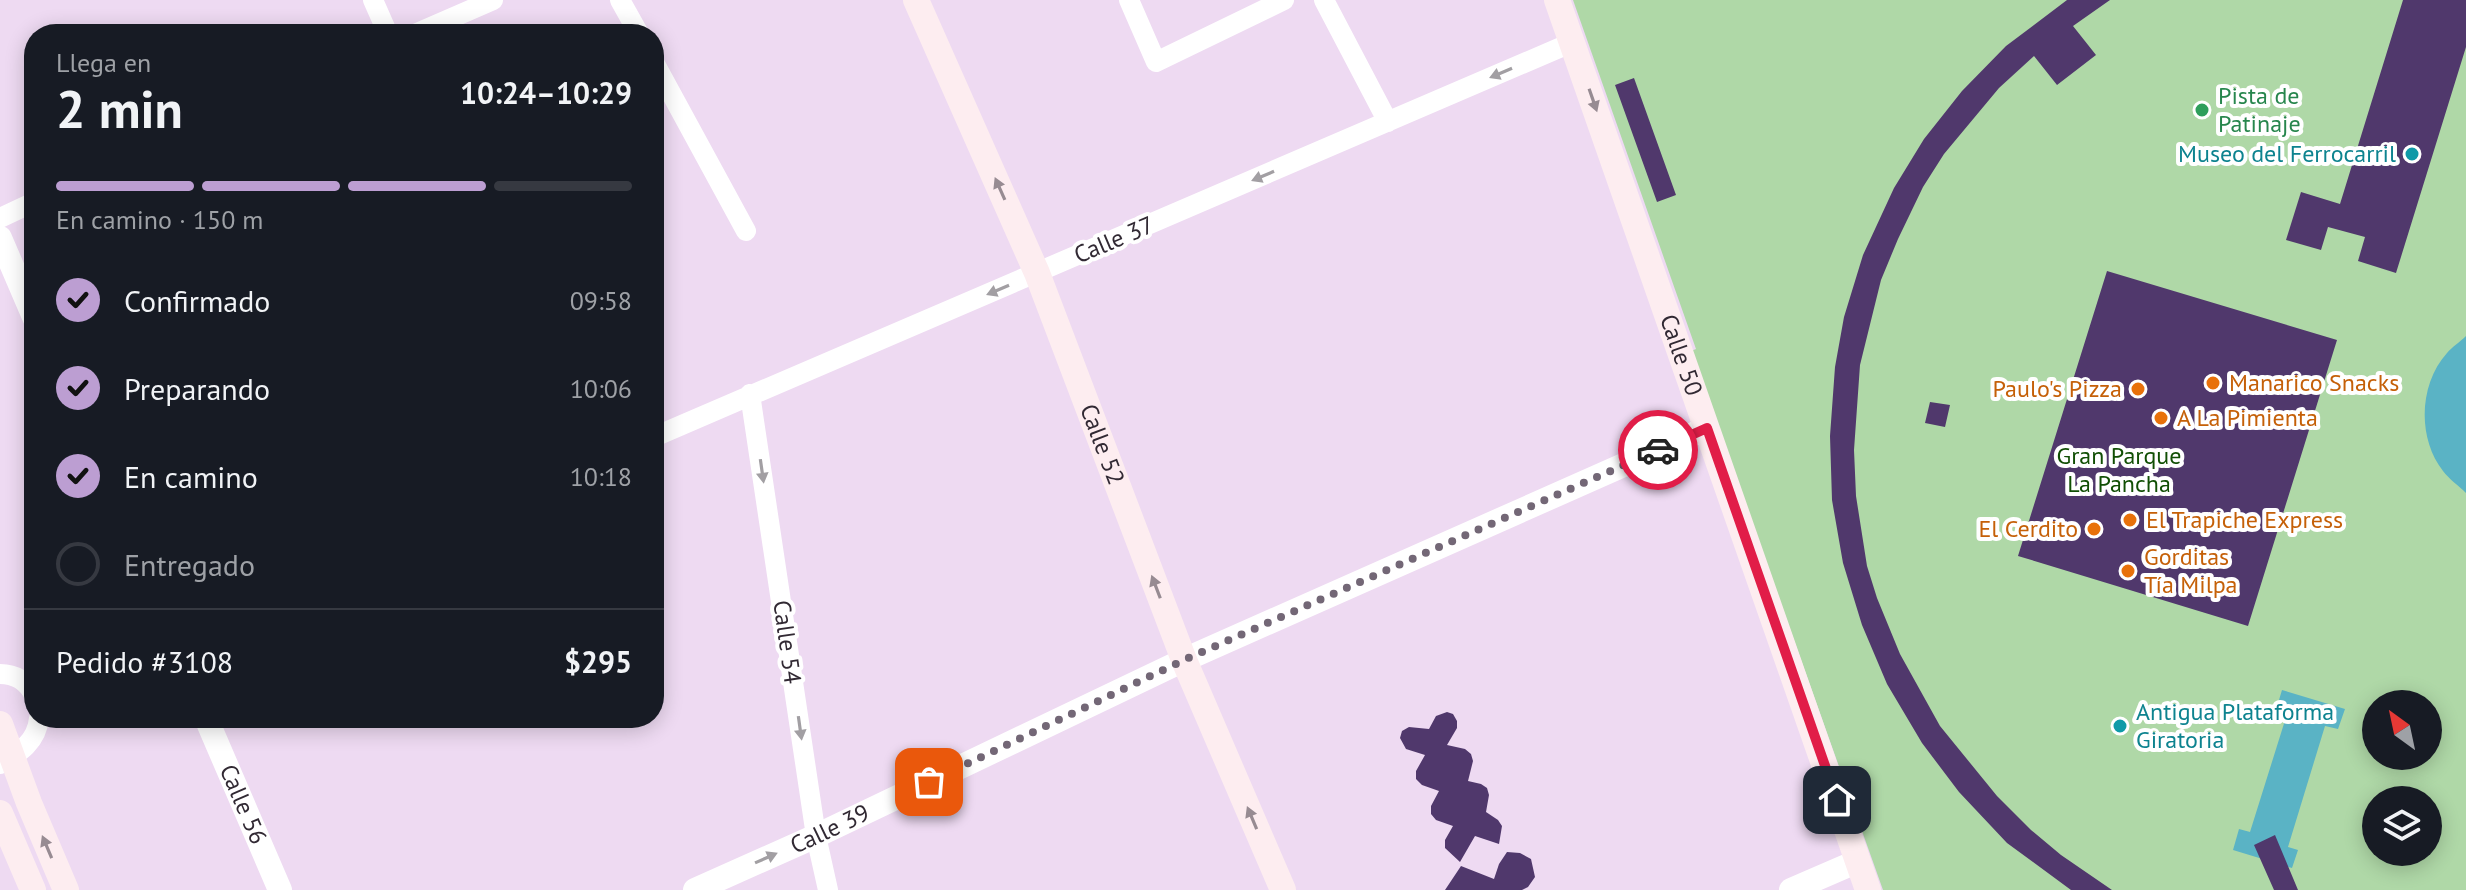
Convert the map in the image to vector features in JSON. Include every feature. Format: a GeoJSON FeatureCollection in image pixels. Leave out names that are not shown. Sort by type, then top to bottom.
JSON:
{"type":"FeatureCollection","features":[{"type":"Feature","properties":{"kind":"main road","name":"Calle 52"},"geometry":{"type":"LineString","coordinates":[[916,0],[1037,273],[1184,660],[1283,890]]}},
{"type":"Feature","properties":{"kind":"main road","name":"Calle 50"},"geometry":{"type":"LineString","coordinates":[[1557,0],[1868,890]]}},
{"type":"Feature","properties":{"kind":"main road"},"geometry":{"type":"LineString","coordinates":[[0,724],[6,760],[29,803],[66,890]]}},
{"type":"Feature","properties":{"kind":"main road"},"geometry":{"type":"LineString","coordinates":[[0,813],[33,890]]}},
{"type":"Feature","properties":{"kind":"street"},"geometry":{"type":"LineString","coordinates":[[373,0],[384,24]]}},
{"type":"Feature","properties":{"kind":"street"},"geometry":{"type":"LineString","coordinates":[[438,24],[493,0]]}},
{"type":"Feature","properties":{"kind":"street"},"geometry":{"type":"LineString","coordinates":[[620,0],[633,24]]}},
{"type":"Feature","properties":{"kind":"street"},"geometry":{"type":"LineString","coordinates":[[1129,0],[1156,62],[1284,0]]}},
{"type":"Feature","properties":{"kind":"street"},"geometry":{"type":"LineString","coordinates":[[1324,0],[1388,122]]}},
{"type":"Feature","properties":{"kind":"street","name":"Calle 37"},"geometry":{"type":"LineString","coordinates":[[664,433],[1573,42]]}},
{"type":"Feature","properties":{"kind":"street"},"geometry":{"type":"LineString","coordinates":[[664,80],[746,231]]}},
{"type":"Feature","properties":{"kind":"street"},"geometry":{"type":"LineString","coordinates":[[0,218],[24,207]]}},
{"type":"Feature","properties":{"kind":"street"},"geometry":{"type":"LineString","coordinates":[[0,238],[24,294]]}},
{"type":"Feature","properties":{"kind":"street","name":"Calle 54"},"geometry":{"type":"LineString","coordinates":[[750,394],[816,836],[828,890]]}},
{"type":"Feature","properties":{"kind":"street","name":"Calle 39"},"geometry":{"type":"LineString","coordinates":[[695,890],[816,836],[1184,660],[1707,428]]}},
{"type":"Feature","properties":{"kind":"street"},"geometry":{"type":"LineString","coordinates":[[0,674],[17,677],[24,683]]}},
{"type":"Feature","properties":{"kind":"street"},"geometry":{"type":"LineString","coordinates":[[6,760],[33,739],[36,728]]}},
{"type":"Feature","properties":{"kind":"street","name":"Calle 56"},"geometry":{"type":"LineString","coordinates":[[210,728],[280,890]]}},
{"type":"Feature","properties":{"kind":"street"},"geometry":{"type":"LineString","coordinates":[[1791,890],[1858,861]]}},
{"type":"Feature","properties":{"kind":"green space","name":"Gran Parque La Pancha"},"geometry":{"type":"Polygon","coordinates":[[[1573,0],[2466,0],[2466,890],[1883,890],[1691,351],[1696,349],[1573,0]]]}},
{"type":"Feature","properties":{"kind":"water"},"geometry":{"type":"Polygon","coordinates":[[[2466,336],[2466,493],[2445,474],[2435,458],[2425,427],[2425,411],[2431,380],[2438,366],[2466,336]]]}},
{"type":"Feature","properties":{"kind":"water"},"geometry":{"type":"Polygon","coordinates":[[[2282,690],[2345,709],[2338,729],[2325,726],[2288,847],[2298,850],[2292,868],[2233,850],[2239,829],[2250,832],[2287,714],[2276,710],[2282,690]]]}},
{"type":"Feature","properties":{"kind":"building"},"geometry":{"type":"Polygon","coordinates":[[[2067,0],[2110,0],[2073,26],[2096,55],[2057,85],[2034,56],[1999,88],[1944,154],[1923,187],[1898,239],[1881,280],[1860,365],[1854,450],[1856,496],[1867,566],[1877,598],[1900,654],[1940,726],[1997,796],[2031,830],[2112,890],[2071,890],[2007,843],[1959,792],[1922,743],[1887,684],[1862,625],[1843,563],[1832,500],[1830,436],[1835,367],[1844,317],[1863,255],[1894,188],[1924,139],[1962,91],[2006,46],[2067,0]]]}},
{"type":"Feature","properties":{"kind":"building"},"geometry":{"type":"Polygon","coordinates":[[[2403,0],[2466,0],[2466,47],[2396,273],[2358,261],[2365,237],[2328,227],[2321,250],[2286,240],[2301,192],[2340,204],[2403,0]]]}},
{"type":"Feature","properties":{"kind":"building"},"geometry":{"type":"Polygon","coordinates":[[[1634,78],[1676,195],[1657,202],[1615,85],[1634,78]]]}},
{"type":"Feature","properties":{"kind":"building"},"geometry":{"type":"Polygon","coordinates":[[[2107,271],[2337,340],[2248,626],[2018,556],[2107,271]]]}},
{"type":"Feature","properties":{"kind":"building"},"geometry":{"type":"Polygon","coordinates":[[[1930,402],[1950,405],[1945,427],[1925,423],[1930,402]]]}},
{"type":"Feature","properties":{"kind":"building"},"geometry":{"type":"Polygon","coordinates":[[[1447,712],[1453,714],[1457,728],[1447,745],[1465,749],[1471,754],[1473,761],[1468,781],[1487,788],[1486,812],[1502,826],[1499,844],[1475,836],[1460,862],[1445,848],[1445,840],[1453,826],[1436,820],[1431,814],[1431,806],[1439,791],[1422,785],[1416,779],[1416,771],[1425,755],[1406,749],[1400,738],[1402,731],[1409,727],[1429,729],[1436,716],[1447,712]]]}},
{"type":"Feature","properties":{"kind":"building"},"geometry":{"type":"Polygon","coordinates":[[[2275,835],[2298,890],[2274,890],[2254,845],[2275,835]]]}},
{"type":"Feature","properties":{"kind":"building"},"geometry":{"type":"Polygon","coordinates":[[[1507,852],[1520,853],[1531,859],[1535,877],[1528,887],[1522,890],[1445,890],[1461,866],[1494,879],[1507,852]]]}},
{"type":"Feature","properties":{"kind":"way so far"},"geometry":{"type":"LineString","coordinates":[[929,782],[1184,660],[1658,450]]}},
{"type":"Feature","properties":{"kind":"place","name":"Pista de Patinaje"},"geometry":{"type":"Point","coordinates":[2202,110]}},
{"type":"Feature","properties":{"kind":"place","name":"Museo del Ferrocarril"},"geometry":{"type":"Point","coordinates":[2412,154]}},
{"type":"Feature","properties":{"kind":"place","name":"Manarico Snacks"},"geometry":{"type":"Point","coordinates":[2213,383]}},
{"type":"Feature","properties":{"kind":"place","name":"Paulo's Pizza"},"geometry":{"type":"Point","coordinates":[2138,389]}},
{"type":"Feature","properties":{"kind":"place","name":"A La Pimienta"},"geometry":{"type":"Point","coordinates":[2161,418]}},
{"type":"Feature","properties":{"kind":"place","name":"El Trapiche Express"},"geometry":{"type":"Point","coordinates":[2130,520]}},
{"type":"Feature","properties":{"kind":"place","name":"El Cerdito"},"geometry":{"type":"Point","coordinates":[2094,529]}},
{"type":"Feature","properties":{"kind":"place","name":"Gorditas Tía Milpa"},"geometry":{"type":"Point","coordinates":[2128,571]}},
{"type":"Feature","properties":{"kind":"place","name":"Antigua Plataforma Giratoria"},"geometry":{"type":"Point","coordinates":[2120,726]}},
{"type":"Feature","properties":{"kind":"route"},"geometry":{"type":"LineString","coordinates":[[1658,450],[1707,428],[1837,800]]}}]}
